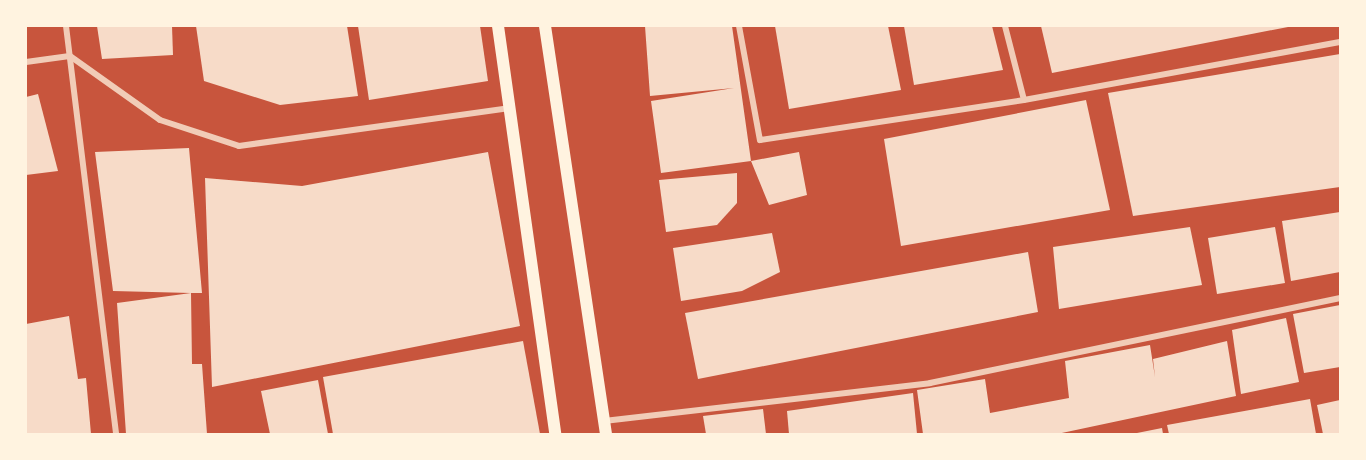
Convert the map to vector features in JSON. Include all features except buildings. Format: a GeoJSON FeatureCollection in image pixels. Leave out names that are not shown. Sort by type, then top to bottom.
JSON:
{"type":"FeatureCollection","features":[{"type":"Feature","properties":{"kind":"main road"},"geometry":{"type":"LineString","coordinates":[[498,26],[555,435]]}},
{"type":"Feature","properties":{"kind":"main road"},"geometry":{"type":"LineString","coordinates":[[545,26],[606,435]]}},
{"type":"Feature","properties":{"kind":"street"},"geometry":{"type":"LineString","coordinates":[[66,26],[116,435]]}},
{"type":"Feature","properties":{"kind":"street"},"geometry":{"type":"LineString","coordinates":[[739,26],[760,140],[1024,100],[1341,42]]}},
{"type":"Feature","properties":{"kind":"street"},"geometry":{"type":"LineString","coordinates":[[1005,26],[1024,100]]}},
{"type":"Feature","properties":{"kind":"street"},"geometry":{"type":"LineString","coordinates":[[26,63],[70,56],[160,120],[239,147],[511,108]]}},
{"type":"Feature","properties":{"kind":"street"},"geometry":{"type":"LineString","coordinates":[[604,421],[930,382],[1341,298]]}}]}
